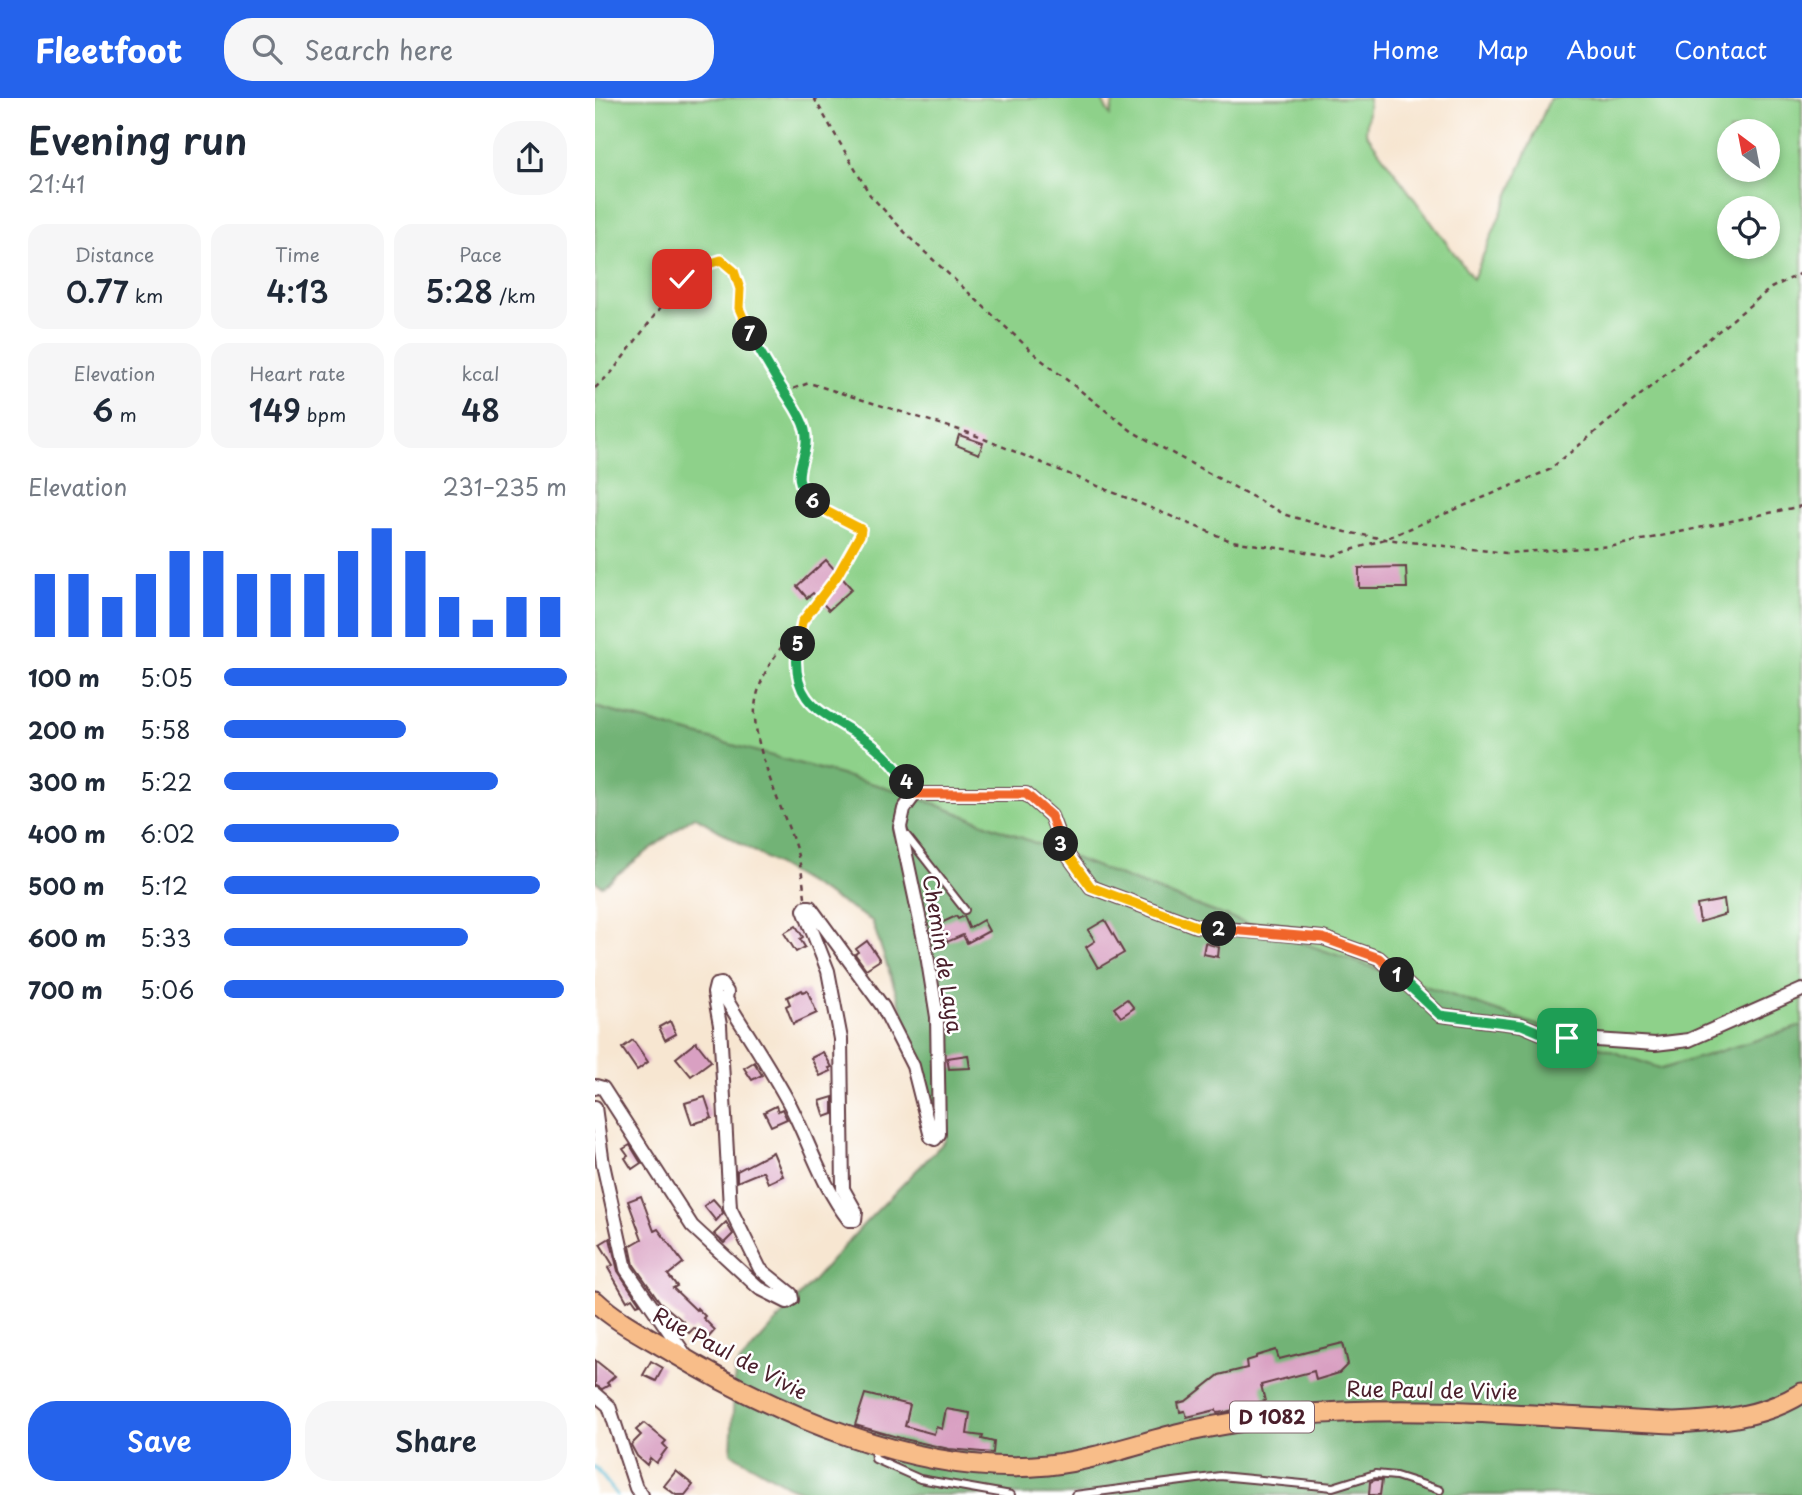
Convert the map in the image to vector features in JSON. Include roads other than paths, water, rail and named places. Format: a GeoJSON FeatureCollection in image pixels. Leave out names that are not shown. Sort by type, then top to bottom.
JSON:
{"type":"FeatureCollection","features":[{"type":"Feature","properties":{"kind":"main road","name":"Rue Paul de Vivie"},"geometry":{"type":"LineString","coordinates":[[595,1301],[623,1322],[690,1362],[787,1412],[899,1451],[957,1462],[1046,1465],[1086,1458],[1198,1430],[1270,1417],[1336,1412],[1407,1410],[1674,1423],[1706,1422],[1758,1412],[1802,1393]]}},
{"type":"Feature","properties":{"kind":"street"},"geometry":{"type":"LineString","coordinates":[[900,827],[904,809],[915,794],[1026,794],[1051,816],[1064,850],[1091,887],[1196,926],[1323,938],[1379,958],[1440,1015],[1522,1025],[1546,1035],[1671,1044],[1689,1040],[1802,990]]}},
{"type":"Feature","properties":{"kind":"street","name":"Chemin de Laya"},"geometry":{"type":"LineString","coordinates":[[595,1088],[603,1088],[692,1226],[759,1288],[787,1302],[792,1299],[791,1294],[760,1269],[730,1208],[720,1026],[714,993],[716,985],[721,984],[727,992],[726,999],[790,1105],[814,1161],[838,1205],[849,1220],[855,1220],[856,1212],[843,1189],[841,1039],[828,971],[804,913],[806,907],[810,908],[883,1007],[913,1066],[931,1137],[935,1139],[939,1134],[937,1017],[926,948],[900,827]]}},
{"type":"Feature","properties":{"kind":"street"},"geometry":{"type":"LineString","coordinates":[[595,1107],[603,1164],[626,1269],[690,1362]]}},
{"type":"Feature","properties":{"kind":"street"},"geometry":{"type":"LineString","coordinates":[[595,1394],[609,1406],[636,1488],[642,1495]]}},
{"type":"Feature","properties":{"kind":"lane"},"geometry":{"type":"LineString","coordinates":[[900,827],[965,910]]}},
{"type":"Feature","properties":{"kind":"lane"},"geometry":{"type":"LineString","coordinates":[[874,1443],[875,1459],[920,1479],[1011,1495]]}},
{"type":"Feature","properties":{"kind":"lane"},"geometry":{"type":"LineString","coordinates":[[1075,1495],[1220,1476],[1333,1487],[1375,1474],[1396,1476],[1440,1490]]}},
{"type":"Feature","properties":{"kind":"waterway"},"geometry":{"type":"LineString","coordinates":[[595,1467],[617,1495]]}}]}
